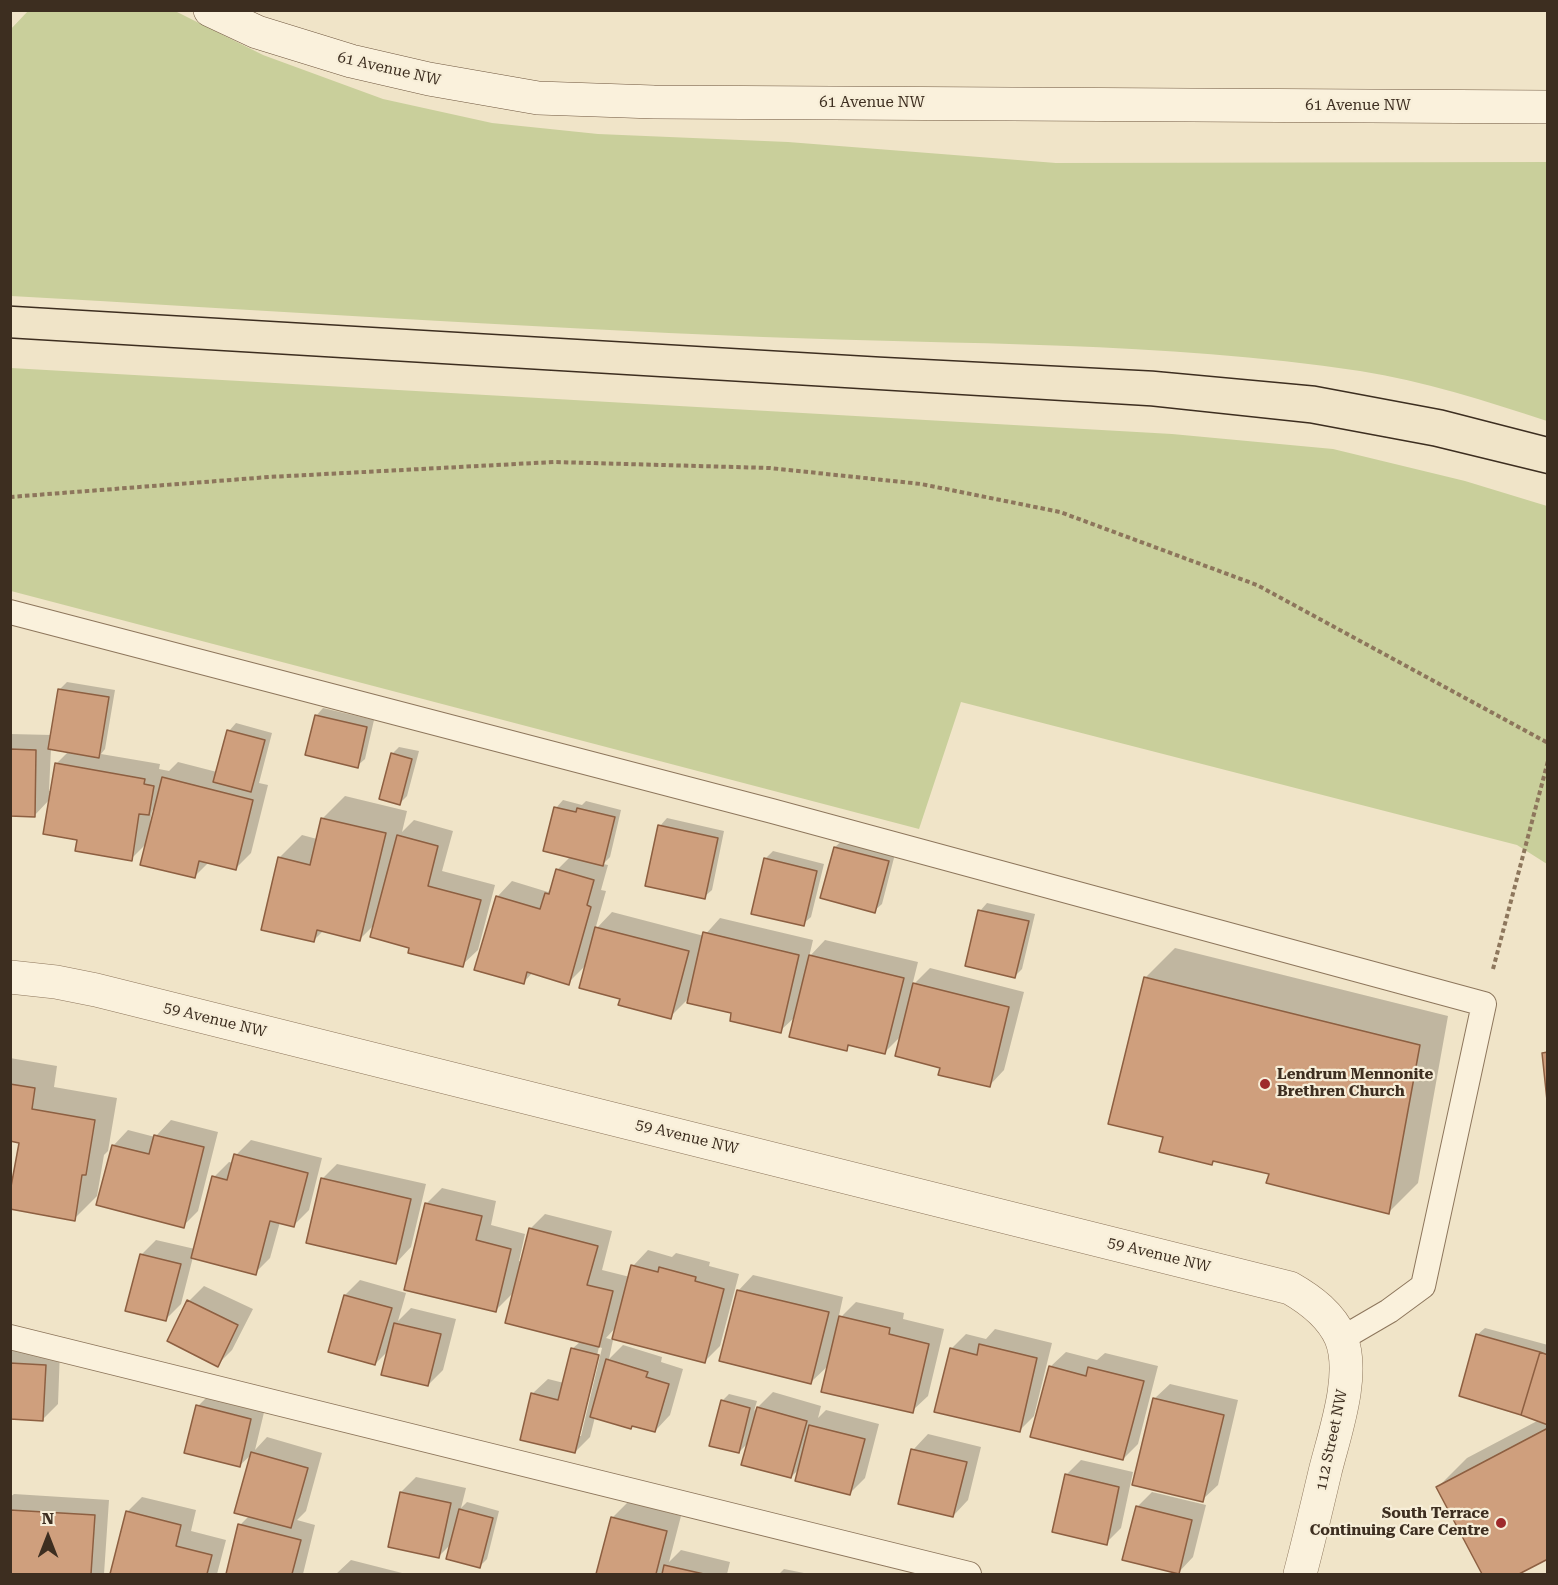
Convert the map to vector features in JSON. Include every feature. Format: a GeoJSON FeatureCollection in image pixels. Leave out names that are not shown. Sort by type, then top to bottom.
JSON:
{"type":"FeatureCollection","features":[{"type":"Feature","properties":{"kind":"street","name":"61 Avenue NW"},"geometry":{"type":"LineString","coordinates":[[210,10],[257,32],[351,62],[429,79],[538,98],[654,102],[1548,107]]}},
{"type":"Feature","properties":{"kind":"street","name":"59 Avenue NW"},"geometry":{"type":"LineString","coordinates":[[10,977],[56,982],[96,990],[1290,1288],[1312,1300],[1341,1339]]}},
{"type":"Feature","properties":{"kind":"street","name":"112 Street NW"},"geometry":{"type":"LineString","coordinates":[[1300,1575],[1343,1397],[1346,1365],[1341,1339]]}},
{"type":"Feature","properties":{"kind":"lane"},"geometry":{"type":"LineString","coordinates":[[10,612],[772,811],[1484,1004],[1423,1286],[1389,1311],[1341,1339]]}},
{"type":"Feature","properties":{"kind":"lane"},"geometry":{"type":"LineString","coordinates":[[10,1337],[969,1575]]}},
{"type":"Feature","properties":{"kind":"path"},"geometry":{"type":"LineString","coordinates":[[10,497],[269,477],[554,462],[770,468],[921,484],[1060,512],[1257,585],[1548,743]]}},
{"type":"Feature","properties":{"kind":"path"},"geometry":{"type":"LineString","coordinates":[[1484,1004],[1548,761]]}},
{"type":"Feature","properties":{"kind":"green space"},"geometry":{"type":"Polygon","coordinates":[[[28,11],[175,11],[263,55],[383,99],[492,123],[598,134],[788,142],[1056,163],[1547,162],[1547,421],[1455,392],[1384,375],[1286,361],[1211,354],[1062,346],[669,333],[11,296],[10,30],[28,11]]]}},
{"type":"Feature","properties":{"kind":"green space"},"geometry":{"type":"Polygon","coordinates":[[[11,368],[1172,434],[1333,449],[1465,481],[1547,506],[1547,864],[1517,845],[961,702],[919,829],[11,591],[11,368]]]}},
{"type":"Feature","properties":{"kind":"building"},"geometry":{"type":"Polygon","coordinates":[[[58,689],[109,697],[99,758],[48,749],[58,689]]]}},
{"type":"Feature","properties":{"kind":"building"},"geometry":{"type":"Polygon","coordinates":[[[315,715],[367,727],[358,768],[305,755],[315,715]]]}},
{"type":"Feature","properties":{"kind":"building"},"geometry":{"type":"Polygon","coordinates":[[[227,730],[265,740],[251,792],[213,782],[227,730]]]}},
{"type":"Feature","properties":{"kind":"building"},"geometry":{"type":"Polygon","coordinates":[[[10,749],[36,750],[35,817],[10,816],[10,749]]]}},
{"type":"Feature","properties":{"kind":"building"},"geometry":{"type":"Polygon","coordinates":[[[391,753],[412,759],[400,805],[379,799],[391,753]]]}},
{"type":"Feature","properties":{"kind":"building"},"geometry":{"type":"Polygon","coordinates":[[[55,763],[145,779],[144,784],[154,786],[149,815],[139,814],[132,861],[75,851],[77,840],[43,834],[55,763]]]}},
{"type":"Feature","properties":{"kind":"building"},"geometry":{"type":"Polygon","coordinates":[[[162,777],[253,800],[236,870],[199,861],[195,878],[140,865],[162,777]]]}},
{"type":"Feature","properties":{"kind":"building"},"geometry":{"type":"Polygon","coordinates":[[[554,807],[576,812],[577,808],[615,817],[603,866],[543,851],[554,807]]]}},
{"type":"Feature","properties":{"kind":"building"},"geometry":{"type":"Polygon","coordinates":[[[321,818],[386,833],[360,941],[317,930],[314,942],[261,930],[278,857],[310,865],[321,818]]]}},
{"type":"Feature","properties":{"kind":"building"},"geometry":{"type":"Polygon","coordinates":[[[658,825],[718,838],[705,899],[645,886],[658,825]]]}},
{"type":"Feature","properties":{"kind":"building"},"geometry":{"type":"Polygon","coordinates":[[[397,835],[438,846],[428,886],[481,900],[463,967],[408,953],[409,948],[370,937],[397,835]]]}},
{"type":"Feature","properties":{"kind":"building"},"geometry":{"type":"Polygon","coordinates":[[[834,847],[889,861],[875,913],[820,898],[834,847]]]}},
{"type":"Feature","properties":{"kind":"building"},"geometry":{"type":"Polygon","coordinates":[[[764,858],[817,871],[804,926],[751,914],[764,858]]]}},
{"type":"Feature","properties":{"kind":"building"},"geometry":{"type":"Polygon","coordinates":[[[556,869],[594,880],[587,905],[591,907],[569,985],[527,972],[524,984],[474,970],[496,896],[540,909],[545,893],[549,894],[556,869]]]}},
{"type":"Feature","properties":{"kind":"building"},"geometry":{"type":"Polygon","coordinates":[[[978,910],[1029,921],[1015,978],[965,966],[978,910]]]}},
{"type":"Feature","properties":{"kind":"building"},"geometry":{"type":"Polygon","coordinates":[[[595,927],[689,951],[671,1019],[618,1005],[620,999],[579,988],[595,927]]]}},
{"type":"Feature","properties":{"kind":"building"},"geometry":{"type":"Polygon","coordinates":[[[703,932],[799,955],[781,1033],[730,1021],[731,1013],[687,1003],[703,932]]]}},
{"type":"Feature","properties":{"kind":"building"},"geometry":{"type":"Polygon","coordinates":[[[809,955],[904,978],[885,1054],[848,1045],[847,1051],[789,1037],[809,955]]]}},
{"type":"Feature","properties":{"kind":"building","name":"Lendrum Mennonite Brethren Church"},"geometry":{"type":"Polygon","coordinates":[[[1144,977],[1420,1045],[1389,1214],[1266,1183],[1269,1174],[1213,1161],[1212,1165],[1159,1152],[1163,1137],[1108,1124],[1144,977]]]}},
{"type":"Feature","properties":{"kind":"building"},"geometry":{"type":"Polygon","coordinates":[[[913,983],[1009,1007],[990,1087],[938,1075],[940,1068],[895,1056],[913,983]]]}},
{"type":"Feature","properties":{"kind":"building"},"geometry":{"type":"Polygon","coordinates":[[[1548,1052],[1548,1110],[1542,1053],[1548,1052]]]}},
{"type":"Feature","properties":{"kind":"building"},"geometry":{"type":"Polygon","coordinates":[[[10,1084],[35,1088],[32,1109],[95,1120],[86,1175],[82,1175],[75,1221],[10,1209],[10,1192],[19,1143],[10,1141],[10,1084]]]}},
{"type":"Feature","properties":{"kind":"building"},"geometry":{"type":"Polygon","coordinates":[[[154,1135],[204,1147],[184,1228],[96,1205],[112,1145],[149,1154],[154,1135]]]}},
{"type":"Feature","properties":{"kind":"building"},"geometry":{"type":"Polygon","coordinates":[[[234,1154],[308,1173],[294,1227],[270,1221],[256,1275],[191,1258],[212,1176],[227,1180],[234,1154]]]}},
{"type":"Feature","properties":{"kind":"building"},"geometry":{"type":"Polygon","coordinates":[[[321,1178],[411,1199],[396,1264],[306,1243],[321,1178]]]}},
{"type":"Feature","properties":{"kind":"building"},"geometry":{"type":"Polygon","coordinates":[[[425,1203],[482,1216],[476,1240],[511,1249],[496,1312],[404,1290],[425,1203]]]}},
{"type":"Feature","properties":{"kind":"building"},"geometry":{"type":"Polygon","coordinates":[[[529,1228],[598,1246],[587,1285],[613,1291],[599,1347],[505,1323],[529,1228]]]}},
{"type":"Feature","properties":{"kind":"building"},"geometry":{"type":"Polygon","coordinates":[[[140,1254],[181,1264],[166,1321],[125,1311],[140,1254]]]}},
{"type":"Feature","properties":{"kind":"building"},"geometry":{"type":"Polygon","coordinates":[[[631,1265],[658,1272],[659,1267],[696,1277],[695,1281],[724,1289],[705,1363],[612,1339],[631,1265]]]}},
{"type":"Feature","properties":{"kind":"building"},"geometry":{"type":"Polygon","coordinates":[[[737,1290],[829,1312],[811,1384],[719,1361],[737,1290]]]}},
{"type":"Feature","properties":{"kind":"building"},"geometry":{"type":"Polygon","coordinates":[[[344,1295],[392,1308],[375,1365],[328,1352],[344,1295]]]}},
{"type":"Feature","properties":{"kind":"building"},"geometry":{"type":"Polygon","coordinates":[[[187,1300],[238,1325],[218,1367],[167,1341],[187,1300]]]}},
{"type":"Feature","properties":{"kind":"building"},"geometry":{"type":"Polygon","coordinates":[[[839,1316],[890,1328],[889,1334],[929,1344],[913,1413],[821,1392],[839,1316]]]}},
{"type":"Feature","properties":{"kind":"building"},"geometry":{"type":"Polygon","coordinates":[[[394,1323],[441,1334],[428,1386],[381,1375],[394,1323]]]}},
{"type":"Feature","properties":{"kind":"building"},"geometry":{"type":"Polygon","coordinates":[[[1476,1334],[1540,1352],[1521,1415],[1459,1396],[1476,1334]]]}},
{"type":"Feature","properties":{"kind":"building"},"geometry":{"type":"Polygon","coordinates":[[[979,1344],[1037,1358],[1020,1432],[934,1412],[950,1348],[977,1355],[979,1344]]]}},
{"type":"Feature","properties":{"kind":"building"},"geometry":{"type":"Polygon","coordinates":[[[571,1348],[599,1355],[575,1453],[520,1440],[531,1393],[558,1400],[571,1348]]]}},
{"type":"Feature","properties":{"kind":"building"},"geometry":{"type":"Polygon","coordinates":[[[1540,1352],[1548,1355],[1548,1425],[1521,1415],[1540,1352]]]}},
{"type":"Feature","properties":{"kind":"building"},"geometry":{"type":"Polygon","coordinates":[[[606,1359],[648,1372],[646,1377],[669,1384],[655,1432],[632,1426],[631,1429],[590,1417],[606,1359]]]}},
{"type":"Feature","properties":{"kind":"building"},"geometry":{"type":"Polygon","coordinates":[[[10,1363],[46,1365],[43,1421],[10,1419],[10,1363]]]}},
{"type":"Feature","properties":{"kind":"building"},"geometry":{"type":"Polygon","coordinates":[[[1049,1366],[1086,1376],[1088,1367],[1144,1381],[1123,1460],[1030,1437],[1049,1366]]]}},
{"type":"Feature","properties":{"kind":"building"},"geometry":{"type":"Polygon","coordinates":[[[1153,1398],[1224,1415],[1203,1502],[1132,1485],[1153,1398]]]}},
{"type":"Feature","properties":{"kind":"building"},"geometry":{"type":"Polygon","coordinates":[[[721,1400],[750,1408],[739,1453],[709,1446],[721,1400]]]}},
{"type":"Feature","properties":{"kind":"building"},"geometry":{"type":"Polygon","coordinates":[[[196,1405],[251,1419],[240,1467],[184,1453],[196,1405]]]}},
{"type":"Feature","properties":{"kind":"building"},"geometry":{"type":"Polygon","coordinates":[[[757,1407],[807,1421],[791,1478],[741,1465],[757,1407]]]}},
{"type":"Feature","properties":{"kind":"building"},"geometry":{"type":"Polygon","coordinates":[[[809,1425],[865,1439],[850,1495],[795,1481],[809,1425]]]}},
{"type":"Feature","properties":{"kind":"building","name":"South Terrace Continuing Care Centre"},"geometry":{"type":"Polygon","coordinates":[[[1548,1428],[1548,1559],[1519,1574],[1482,1574],[1436,1487],[1548,1428]]]}},
{"type":"Feature","properties":{"kind":"building"},"geometry":{"type":"Polygon","coordinates":[[[911,1449],[967,1462],[953,1517],[898,1504],[911,1449]]]}},
{"type":"Feature","properties":{"kind":"building"},"geometry":{"type":"Polygon","coordinates":[[[251,1452],[308,1468],[291,1528],[234,1513],[251,1452]]]}},
{"type":"Feature","properties":{"kind":"building"},"geometry":{"type":"Polygon","coordinates":[[[1065,1474],[1119,1487],[1107,1545],[1052,1532],[1065,1474]]]}},
{"type":"Feature","properties":{"kind":"building"},"geometry":{"type":"Polygon","coordinates":[[[400,1492],[451,1503],[439,1558],[388,1547],[400,1492]]]}},
{"type":"Feature","properties":{"kind":"building"},"geometry":{"type":"Polygon","coordinates":[[[1136,1506],[1192,1520],[1179,1574],[1122,1560],[1136,1506]]]}},
{"type":"Feature","properties":{"kind":"building"},"geometry":{"type":"Polygon","coordinates":[[[459,1509],[493,1518],[480,1568],[446,1559],[459,1509]]]}},
{"type":"Feature","properties":{"kind":"building"},"geometry":{"type":"Polygon","coordinates":[[[10,1510],[95,1515],[91,1574],[10,1574],[10,1510]]]}},
{"type":"Feature","properties":{"kind":"building"},"geometry":{"type":"Polygon","coordinates":[[[126,1511],[181,1525],[176,1546],[212,1555],[207,1574],[110,1574],[126,1511]]]}},
{"type":"Feature","properties":{"kind":"building"},"geometry":{"type":"Polygon","coordinates":[[[611,1517],[667,1531],[656,1574],[596,1574],[611,1517]]]}},
{"type":"Feature","properties":{"kind":"building"},"geometry":{"type":"Polygon","coordinates":[[[238,1524],[301,1540],[292,1574],[226,1574],[238,1524]]]}},
{"type":"Feature","properties":{"kind":"building"},"geometry":{"type":"Polygon","coordinates":[[[664,1565],[704,1574],[662,1574],[664,1565]]]}},
{"type":"Feature","properties":{"kind":"tram line"},"geometry":{"type":"LineString","coordinates":[[10,306],[1153,371],[1315,386],[1443,410],[1548,437]]}},
{"type":"Feature","properties":{"kind":"tram line"},"geometry":{"type":"LineString","coordinates":[[10,338],[1151,406],[1310,423],[1433,446],[1548,474]]}},
{"type":"Feature","properties":{"kind":"place","name":"Lendrum Mennonite Brethren Church"},"geometry":{"type":"Point","coordinates":[1265,1084]}},
{"type":"Feature","properties":{"kind":"place","name":"South Terrace Continuing Care Centre"},"geometry":{"type":"Point","coordinates":[1501,1523]}}]}
